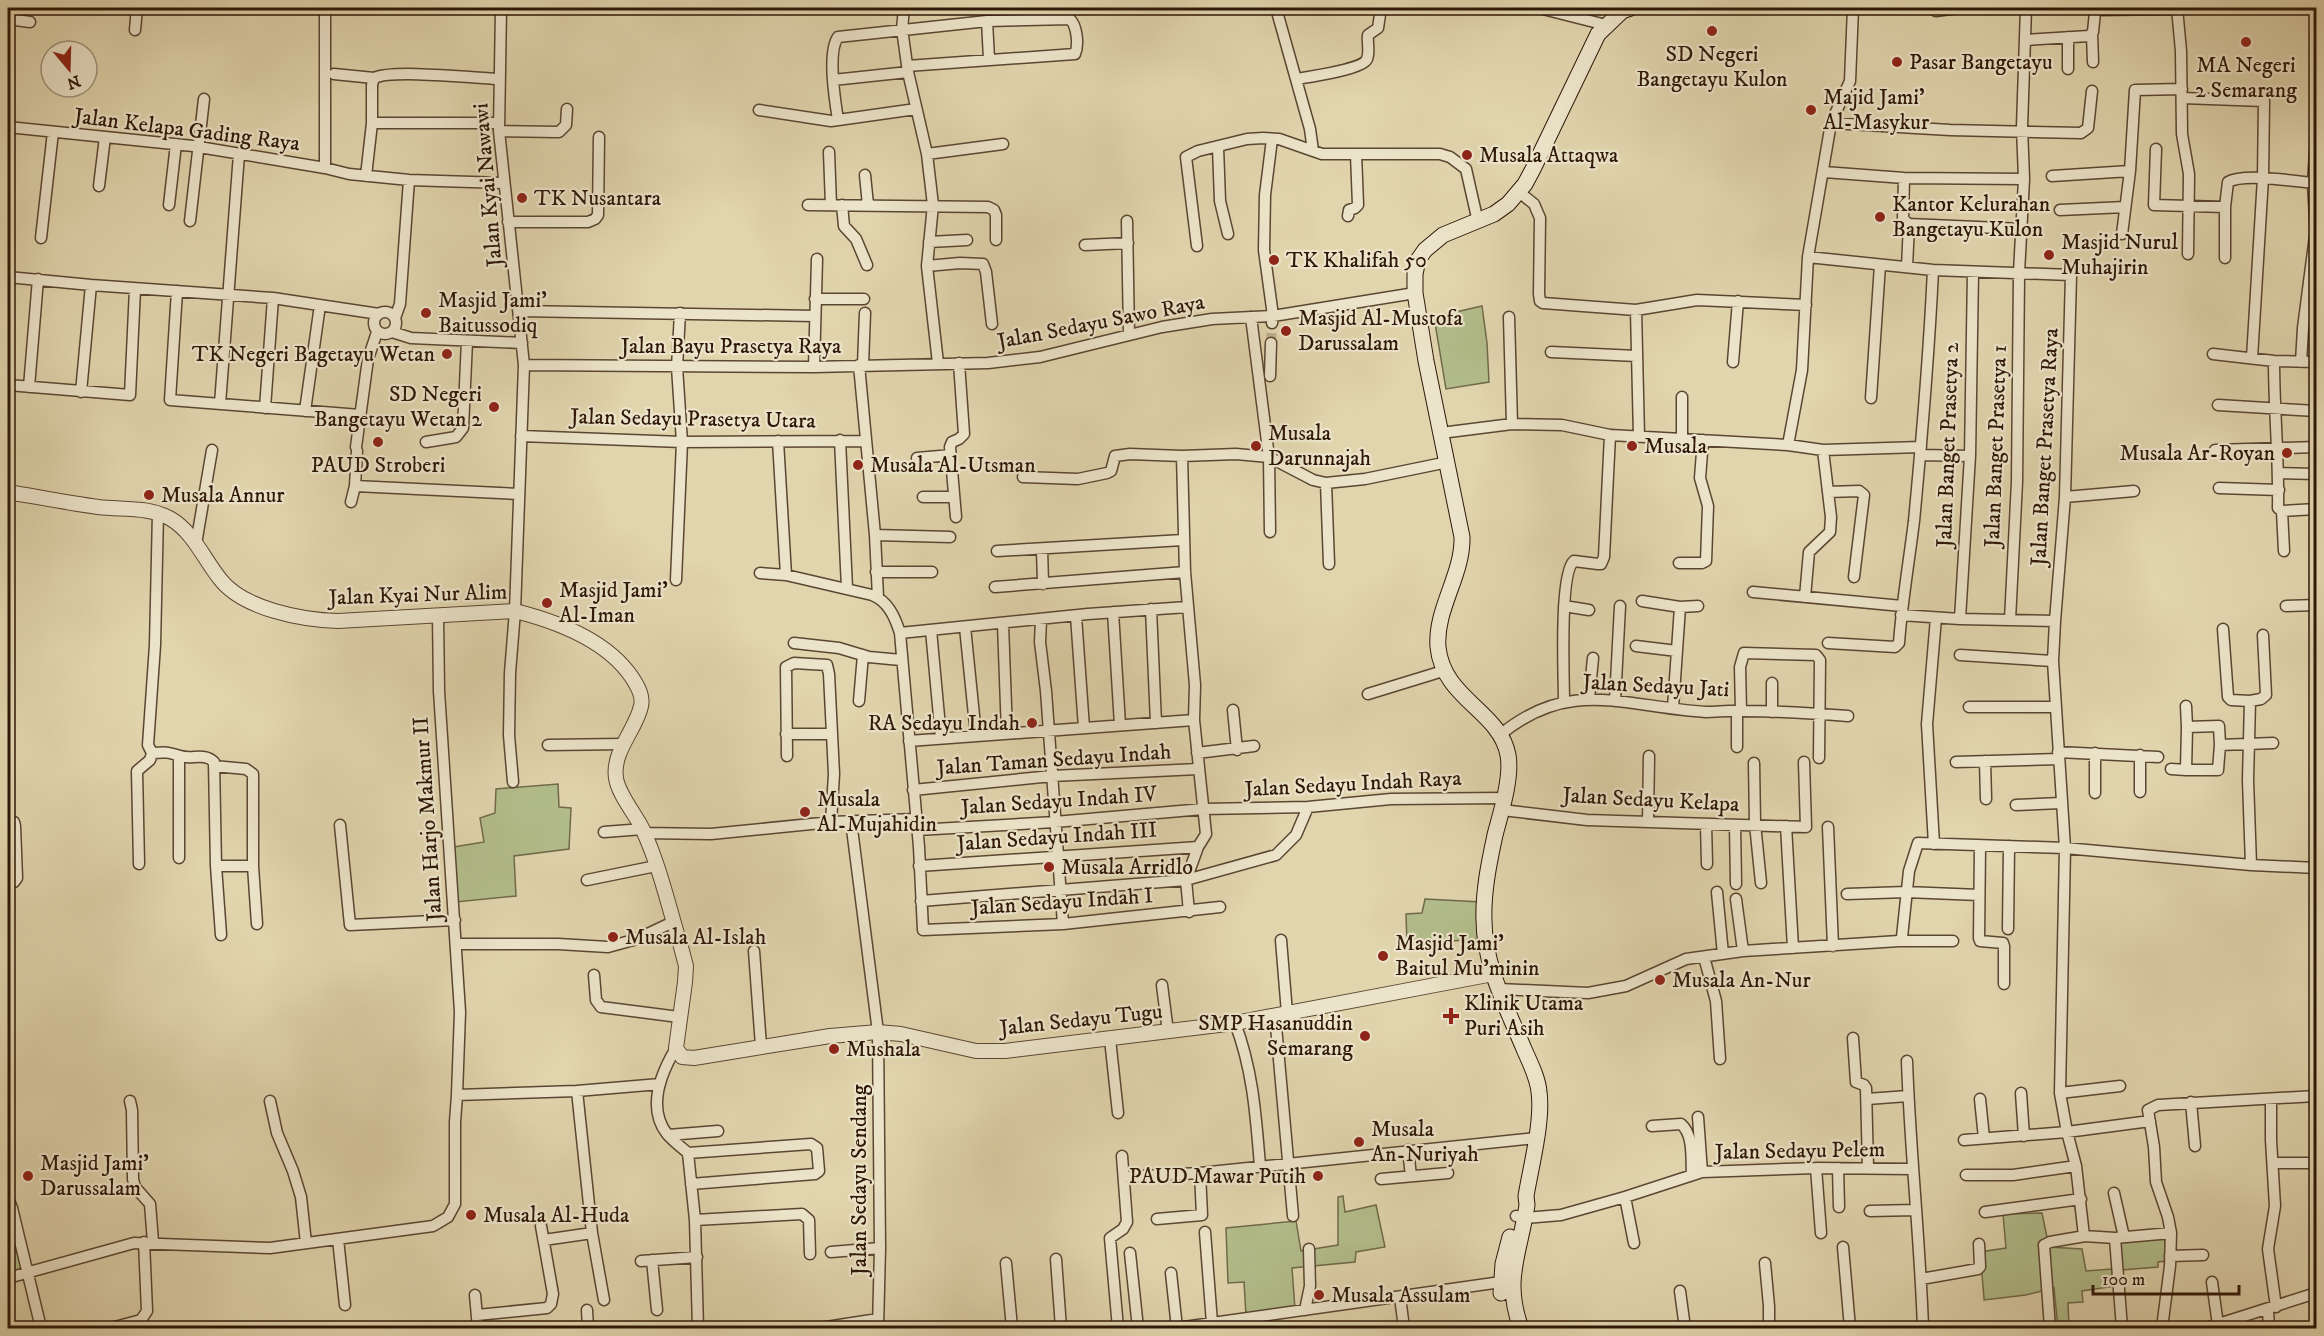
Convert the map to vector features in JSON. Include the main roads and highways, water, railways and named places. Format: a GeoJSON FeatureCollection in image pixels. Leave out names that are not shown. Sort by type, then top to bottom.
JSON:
{"type":"FeatureCollection","features":[{"type":"Feature","properties":{"kind":"main road"},"geometry":{"type":"LineString","coordinates":[[1521,1329],[1509,1311],[1501,1282],[1509,1265],[1520,1217],[1519,1204],[1526,1196],[1536,1138],[1539,1090],[1493,974],[1484,934],[1489,864],[1503,804],[1509,763],[1508,753],[1500,735],[1450,682],[1443,671],[1438,645],[1438,634],[1462,546],[1461,528],[1426,361],[1415,293],[1416,267],[1425,250],[1443,235],[1494,214],[1519,192],[1533,169],[1592,44],[1606,25],[1622,11],[1631,8]]}},
{"type":"Feature","properties":{"kind":"main road"},"geometry":{"type":"LineString","coordinates":[[1509,1265],[1510,1329]]}},
{"type":"Feature","properties":{"kind":"tunnel"},"geometry":{"type":"LineString","coordinates":[[1271,343],[1272,323]]}},
{"type":"Feature","properties":{"kind":"place","name":"SD Negeri Bangetayu Kulon"},"geometry":{"type":"Point","coordinates":[1712,31]}},
{"type":"Feature","properties":{"kind":"place","name":"MA Negeri 2 Semarang"},"geometry":{"type":"Point","coordinates":[2246,42]}},
{"type":"Feature","properties":{"kind":"place","name":"Pasar Bangetayu"},"geometry":{"type":"Point","coordinates":[1897,62]}},
{"type":"Feature","properties":{"kind":"place","name":"Majid Jami' Al-Masykur"},"geometry":{"type":"Point","coordinates":[1811,110]}},
{"type":"Feature","properties":{"kind":"place","name":"Musala Attaqwa"},"geometry":{"type":"Point","coordinates":[1467,155]}},
{"type":"Feature","properties":{"kind":"place","name":"TK Nusantara"},"geometry":{"type":"Point","coordinates":[522,198]}},
{"type":"Feature","properties":{"kind":"place","name":"Kantor Kelurahan Bangetayu Kulon"},"geometry":{"type":"Point","coordinates":[1880,217]}},
{"type":"Feature","properties":{"kind":"place","name":"Masjid Nurul Muhajirin"},"geometry":{"type":"Point","coordinates":[2049,255]}},
{"type":"Feature","properties":{"kind":"place","name":"TK Khalifah 50"},"geometry":{"type":"Point","coordinates":[1274,260]}},
{"type":"Feature","properties":{"kind":"place","name":"Masjid Jami' Baitussodiq"},"geometry":{"type":"Point","coordinates":[426,313]}},
{"type":"Feature","properties":{"kind":"place","name":"Masjid Al-Mustofa Darussalam"},"geometry":{"type":"Point","coordinates":[1286,331]}},
{"type":"Feature","properties":{"kind":"place","name":"TK Negeri Bagetayu Wetan"},"geometry":{"type":"Point","coordinates":[447,354]}},
{"type":"Feature","properties":{"kind":"place","name":"SD Negeri Bangetayu Wetan 2"},"geometry":{"type":"Point","coordinates":[494,407]}},
{"type":"Feature","properties":{"kind":"place","name":"PAUD Stroberi"},"geometry":{"type":"Point","coordinates":[378,442]}},
{"type":"Feature","properties":{"kind":"place","name":"Musala Darunnajah"},"geometry":{"type":"Point","coordinates":[1256,446]}},
{"type":"Feature","properties":{"kind":"place","name":"Musala"},"geometry":{"type":"Point","coordinates":[1632,446]}},
{"type":"Feature","properties":{"kind":"place","name":"Musala Ar-Royan"},"geometry":{"type":"Point","coordinates":[2287,453]}},
{"type":"Feature","properties":{"kind":"place","name":"Musala Al-Utsman"},"geometry":{"type":"Point","coordinates":[858,465]}},
{"type":"Feature","properties":{"kind":"place","name":"Musala Annur"},"geometry":{"type":"Point","coordinates":[149,495]}},
{"type":"Feature","properties":{"kind":"place","name":"Masjid Jami' Al-Iman"},"geometry":{"type":"Point","coordinates":[547,603]}},
{"type":"Feature","properties":{"kind":"place","name":"RA Sedayu Indah"},"geometry":{"type":"Point","coordinates":[1032,723]}},
{"type":"Feature","properties":{"kind":"place","name":"Musala Al-Mujahidin"},"geometry":{"type":"Point","coordinates":[805,812]}},
{"type":"Feature","properties":{"kind":"place","name":"Musala Arridlo"},"geometry":{"type":"Point","coordinates":[1049,867]}},
{"type":"Feature","properties":{"kind":"place","name":"Musala Al-Islah"},"geometry":{"type":"Point","coordinates":[613,937]}},
{"type":"Feature","properties":{"kind":"place","name":"Masjid Jami' Baitul Mu'minin"},"geometry":{"type":"Point","coordinates":[1383,956]}},
{"type":"Feature","properties":{"kind":"place","name":"Musala An-Nur"},"geometry":{"type":"Point","coordinates":[1660,980]}},
{"type":"Feature","properties":{"kind":"place","name":"Klinik Utama Puri Asih"},"geometry":{"type":"Point","coordinates":[1451,1016]}},
{"type":"Feature","properties":{"kind":"place","name":"SMP Hasanuddin Semarang"},"geometry":{"type":"Point","coordinates":[1365,1036]}},
{"type":"Feature","properties":{"kind":"place","name":"Mushala"},"geometry":{"type":"Point","coordinates":[834,1049]}},
{"type":"Feature","properties":{"kind":"place","name":"Musala An-Nuriyah"},"geometry":{"type":"Point","coordinates":[1359,1142]}},
{"type":"Feature","properties":{"kind":"place","name":"Masjid Jami' Darussalam"},"geometry":{"type":"Point","coordinates":[28,1176]}},
{"type":"Feature","properties":{"kind":"place","name":"PAUD Mawar Putih"},"geometry":{"type":"Point","coordinates":[1318,1176]}},
{"type":"Feature","properties":{"kind":"place","name":"Musala Al-Huda"},"geometry":{"type":"Point","coordinates":[471,1215]}},
{"type":"Feature","properties":{"kind":"place","name":"Musala Assulam"},"geometry":{"type":"Point","coordinates":[1319,1295]}}]}
